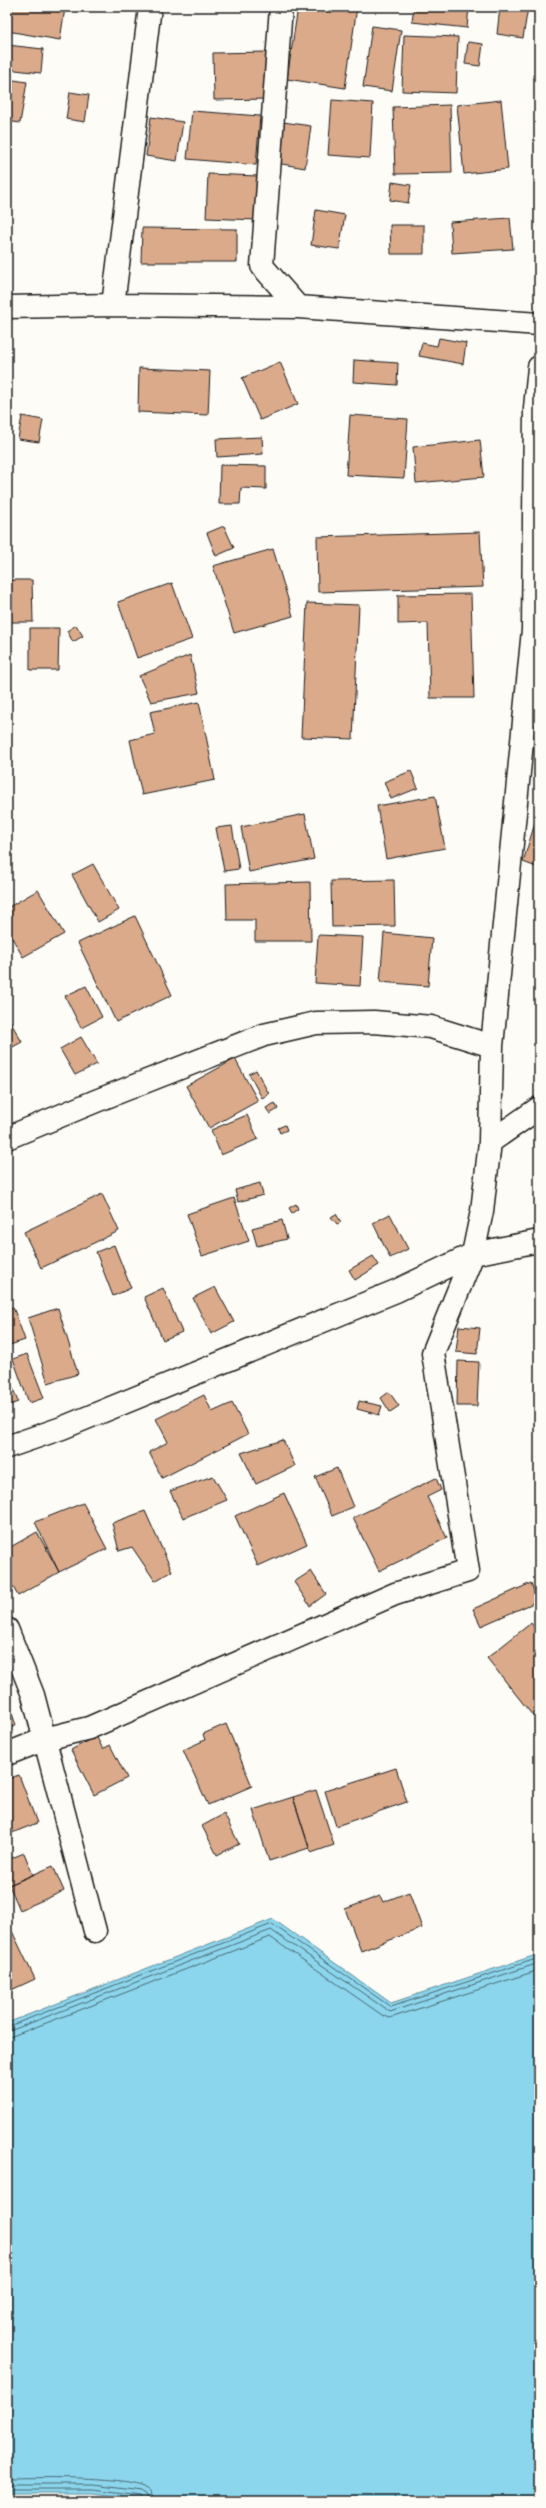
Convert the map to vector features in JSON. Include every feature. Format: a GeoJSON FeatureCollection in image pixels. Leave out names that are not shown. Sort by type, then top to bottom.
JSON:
{"type":"FeatureCollection","features":[{"type":"Feature","properties":{"kind":"street"},"geometry":{"type":"LineString","coordinates":[[113,305],[150,7]]}},
{"type":"Feature","properties":{"kind":"street"},"geometry":{"type":"LineString","coordinates":[[281,7],[262,266],[298,307]]}},
{"type":"Feature","properties":{"kind":"street"},"geometry":{"type":"LineString","coordinates":[[7,307],[113,305],[298,307],[539,324]]}},
{"type":"Feature","properties":{"kind":"street"},"geometry":{"type":"LineString","coordinates":[[7,1754],[45,1739],[89,1728],[395,1594],[468,1571],[432,1353],[473,1254],[482,1211],[490,1142],[492,1046],[536,629],[535,408],[539,367]]}},
{"type":"Feature","properties":{"kind":"street"},"geometry":{"type":"LineString","coordinates":[[7,1138],[96,1101],[264,1035],[316,1023],[374,1022],[430,1027],[492,1046]]}},
{"type":"Feature","properties":{"kind":"street"},"geometry":{"type":"LineString","coordinates":[[490,1142],[539,1108]]}},
{"type":"Feature","properties":{"kind":"street"},"geometry":{"type":"LineString","coordinates":[[7,1447],[62,1428],[396,1291],[473,1254],[539,1241]]}},
{"type":"Feature","properties":{"kind":"street"},"geometry":{"type":"LineString","coordinates":[[7,1629],[33,1695],[95,1931]]}},
{"type":"Feature","properties":{"kind":"water"},"geometry":{"type":"Polygon","coordinates":[[[273,1919],[391,2003],[539,1954],[539,2501],[156,2501],[92,2493],[7,2493],[7,2023],[273,1919]]]}},
{"type":"Feature","properties":{"kind":"building"},"geometry":{"type":"Polygon","coordinates":[[[7,7],[65,8],[60,40],[7,31],[7,7]]]}},
{"type":"Feature","properties":{"kind":"building"},"geometry":{"type":"Polygon","coordinates":[[[298,7],[357,7],[345,88],[287,79],[298,7]]]}},
{"type":"Feature","properties":{"kind":"building"},"geometry":{"type":"Polygon","coordinates":[[[414,7],[469,7],[467,28],[412,22],[414,7]]]}},
{"type":"Feature","properties":{"kind":"building"},"geometry":{"type":"Polygon","coordinates":[[[500,7],[528,7],[523,38],[497,34],[500,7]]]}},
{"type":"Feature","properties":{"kind":"building"},"geometry":{"type":"Polygon","coordinates":[[[372,26],[401,30],[392,91],[363,87],[372,26]]]}},
{"type":"Feature","properties":{"kind":"building"},"geometry":{"type":"Polygon","coordinates":[[[404,35],[458,37],[456,93],[402,91],[404,35]]]}},
{"type":"Feature","properties":{"kind":"building"},"geometry":{"type":"Polygon","coordinates":[[[468,42],[483,44],[480,66],[465,64],[468,42]]]}},
{"type":"Feature","properties":{"kind":"building"},"geometry":{"type":"Polygon","coordinates":[[[7,45],[43,49],[41,73],[7,69],[7,45]]]}},
{"type":"Feature","properties":{"kind":"building"},"geometry":{"type":"Polygon","coordinates":[[[267,52],[268,99],[214,100],[213,53],[267,52]]]}},
{"type":"Feature","properties":{"kind":"building"},"geometry":{"type":"Polygon","coordinates":[[[7,79],[27,82],[20,123],[7,121],[7,79]]]}},
{"type":"Feature","properties":{"kind":"building"},"geometry":{"type":"Polygon","coordinates":[[[70,92],[89,95],[85,122],[66,119],[70,92]]]}},
{"type":"Feature","properties":{"kind":"building"},"geometry":{"type":"Polygon","coordinates":[[[332,100],[373,103],[370,158],[328,155],[332,100]]]}},
{"type":"Feature","properties":{"kind":"building"},"geometry":{"type":"Polygon","coordinates":[[[501,100],[508,169],[464,174],[457,105],[501,100]]]}},
{"type":"Feature","properties":{"kind":"building"},"geometry":{"type":"Polygon","coordinates":[[[450,105],[452,173],[395,174],[393,107],[450,105]]]}},
{"type":"Feature","properties":{"kind":"building"},"geometry":{"type":"Polygon","coordinates":[[[192,111],[260,116],[256,165],[187,159],[192,111]]]}},
{"type":"Feature","properties":{"kind":"building"},"geometry":{"type":"Polygon","coordinates":[[[151,117],[183,122],[177,161],[146,156],[151,117]]]}},
{"type":"Feature","properties":{"kind":"building"},"geometry":{"type":"Polygon","coordinates":[[[283,122],[311,126],[305,168],[276,163],[283,122]]]}},
{"type":"Feature","properties":{"kind":"building"},"geometry":{"type":"Polygon","coordinates":[[[208,174],[258,176],[257,220],[206,218],[208,174]]]}},
{"type":"Feature","properties":{"kind":"building"},"geometry":{"type":"Polygon","coordinates":[[[392,182],[411,185],[408,203],[390,200],[392,182]]]}},
{"type":"Feature","properties":{"kind":"building"},"geometry":{"type":"Polygon","coordinates":[[[316,210],[345,215],[339,249],[311,245],[316,210]]]}},
{"type":"Feature","properties":{"kind":"building"},"geometry":{"type":"Polygon","coordinates":[[[510,218],[513,249],[452,253],[450,222],[510,218]]]}},
{"type":"Feature","properties":{"kind":"building"},"geometry":{"type":"Polygon","coordinates":[[[390,225],[424,225],[424,254],[391,254],[390,225]]]}},
{"type":"Feature","properties":{"kind":"building"},"geometry":{"type":"Polygon","coordinates":[[[142,228],[237,229],[237,262],[141,262],[142,228]]]}},
{"type":"Feature","properties":{"kind":"building"},"geometry":{"type":"Polygon","coordinates":[[[439,338],[466,343],[463,364],[419,356],[422,343],[437,346],[439,338]]]}},
{"type":"Feature","properties":{"kind":"building"},"geometry":{"type":"Polygon","coordinates":[[[354,360],[398,363],[397,385],[353,382],[354,360]]]}},
{"type":"Feature","properties":{"kind":"building"},"geometry":{"type":"Polygon","coordinates":[[[280,362],[298,404],[260,420],[242,378],[280,362]]]}},
{"type":"Feature","properties":{"kind":"building"},"geometry":{"type":"Polygon","coordinates":[[[139,368],[210,371],[208,415],[138,412],[139,368]]]}},
{"type":"Feature","properties":{"kind":"building"},"geometry":{"type":"Polygon","coordinates":[[[350,415],[408,419],[404,478],[346,475],[350,415]]]}},
{"type":"Feature","properties":{"kind":"building"},"geometry":{"type":"Polygon","coordinates":[[[22,416],[43,420],[39,442],[18,439],[22,416]]]}},
{"type":"Feature","properties":{"kind":"building"},"geometry":{"type":"Polygon","coordinates":[[[262,437],[263,454],[217,457],[216,439],[262,437]]]}},
{"type":"Feature","properties":{"kind":"building"},"geometry":{"type":"Polygon","coordinates":[[[480,440],[484,477],[416,483],[413,447],[480,440]]]}},
{"type":"Feature","properties":{"kind":"building"},"geometry":{"type":"Polygon","coordinates":[[[220,465],[266,466],[266,489],[241,488],[240,504],[219,504],[220,465]]]}},
{"type":"Feature","properties":{"kind":"building"},"geometry":{"type":"Polygon","coordinates":[[[224,526],[234,548],[216,556],[207,533],[224,526]]]}},
{"type":"Feature","properties":{"kind":"building"},"geometry":{"type":"Polygon","coordinates":[[[480,532],[483,587],[318,592],[317,537],[480,532]]]}},
{"type":"Feature","properties":{"kind":"building"},"geometry":{"type":"Polygon","coordinates":[[[273,549],[293,616],[234,633],[213,566],[273,549]]]}},
{"type":"Feature","properties":{"kind":"building"},"geometry":{"type":"Polygon","coordinates":[[[7,580],[32,580],[33,622],[7,622],[7,580]]]}},
{"type":"Feature","properties":{"kind":"building"},"geometry":{"type":"Polygon","coordinates":[[[172,583],[192,639],[137,658],[118,602],[172,583]]]}},
{"type":"Feature","properties":{"kind":"building"},"geometry":{"type":"Polygon","coordinates":[[[471,594],[474,698],[430,698],[428,623],[398,624],[398,595],[471,594]]]}},
{"type":"Feature","properties":{"kind":"building"},"geometry":{"type":"Polygon","coordinates":[[[307,603],[359,605],[353,739],[301,737],[307,603]]]}},
{"type":"Feature","properties":{"kind":"building"},"geometry":{"type":"Polygon","coordinates":[[[76,625],[83,636],[73,642],[67,631],[76,625]]]}},
{"type":"Feature","properties":{"kind":"building"},"geometry":{"type":"Polygon","coordinates":[[[30,628],[59,628],[58,670],[30,670],[30,628]]]}},
{"type":"Feature","properties":{"kind":"building"},"geometry":{"type":"Polygon","coordinates":[[[190,655],[199,693],[151,702],[139,676],[190,655]]]}},
{"type":"Feature","properties":{"kind":"building"},"geometry":{"type":"Polygon","coordinates":[[[199,702],[215,780],[142,795],[130,740],[155,734],[150,712],[199,702]]]}},
{"type":"Feature","properties":{"kind":"building"},"geometry":{"type":"Polygon","coordinates":[[[411,771],[418,788],[391,799],[384,782],[411,771]]]}},
{"type":"Feature","properties":{"kind":"building"},"geometry":{"type":"Polygon","coordinates":[[[435,796],[445,848],[386,859],[377,806],[435,796]]]}},
{"type":"Feature","properties":{"kind":"building"},"geometry":{"type":"Polygon","coordinates":[[[305,814],[314,859],[249,872],[241,827],[305,814]]]}},
{"type":"Feature","properties":{"kind":"building"},"geometry":{"type":"Polygon","coordinates":[[[535,823],[539,825],[539,868],[523,862],[535,823]]]}},
{"type":"Feature","properties":{"kind":"building"},"geometry":{"type":"Polygon","coordinates":[[[232,826],[239,869],[224,871],[216,828],[232,826]]]}},
{"type":"Feature","properties":{"kind":"building"},"geometry":{"type":"Polygon","coordinates":[[[93,864],[119,910],[98,922],[72,875],[93,864]]]}},
{"type":"Feature","properties":{"kind":"building"},"geometry":{"type":"Polygon","coordinates":[[[394,880],[395,926],[332,927],[331,881],[394,880]]]}},
{"type":"Feature","properties":{"kind":"building"},"geometry":{"type":"Polygon","coordinates":[[[310,882],[311,941],[255,941],[255,920],[227,920],[226,884],[310,882]]]}},
{"type":"Feature","properties":{"kind":"building"},"geometry":{"type":"Polygon","coordinates":[[[38,890],[64,934],[23,957],[7,929],[7,908],[38,890]]]}},
{"type":"Feature","properties":{"kind":"building"},"geometry":{"type":"Polygon","coordinates":[[[135,916],[172,995],[116,1022],[78,943],[135,916]]]}},
{"type":"Feature","properties":{"kind":"building"},"geometry":{"type":"Polygon","coordinates":[[[384,933],[432,938],[428,986],[380,982],[384,933]]]}},
{"type":"Feature","properties":{"kind":"building"},"geometry":{"type":"Polygon","coordinates":[[[318,935],[363,937],[360,986],[315,983],[318,935]]]}},
{"type":"Feature","properties":{"kind":"building"},"geometry":{"type":"Polygon","coordinates":[[[86,986],[102,1017],[81,1028],[65,996],[86,986]]]}},
{"type":"Feature","properties":{"kind":"building"},"geometry":{"type":"Polygon","coordinates":[[[7,1016],[22,1042],[7,1050],[7,1016]]]}},
{"type":"Feature","properties":{"kind":"building"},"geometry":{"type":"Polygon","coordinates":[[[81,1037],[97,1064],[75,1075],[60,1049],[81,1037]]]}},
{"type":"Feature","properties":{"kind":"building"},"geometry":{"type":"Polygon","coordinates":[[[235,1059],[258,1101],[209,1128],[186,1086],[235,1059]]]}},
{"type":"Feature","properties":{"kind":"building"},"geometry":{"type":"Polygon","coordinates":[[[256,1070],[269,1094],[262,1098],[249,1074],[256,1070]]]}},
{"type":"Feature","properties":{"kind":"building"},"geometry":{"type":"Polygon","coordinates":[[[275,1103],[278,1109],[270,1114],[266,1108],[275,1103]]]}},
{"type":"Feature","properties":{"kind":"building"},"geometry":{"type":"Polygon","coordinates":[[[247,1115],[258,1139],[221,1155],[211,1130],[247,1115]]]}},
{"type":"Feature","properties":{"kind":"building"},"geometry":{"type":"Polygon","coordinates":[[[285,1125],[287,1130],[280,1133],[278,1128],[285,1125]]]}},
{"type":"Feature","properties":{"kind":"building"},"geometry":{"type":"Polygon","coordinates":[[[260,1183],[263,1195],[238,1202],[235,1190],[260,1183]]]}},
{"type":"Feature","properties":{"kind":"building"},"geometry":{"type":"Polygon","coordinates":[[[102,1194],[119,1231],[41,1268],[24,1232],[102,1194]]]}},
{"type":"Feature","properties":{"kind":"building"},"geometry":{"type":"Polygon","coordinates":[[[234,1198],[249,1241],[202,1256],[187,1214],[234,1198]]]}},
{"type":"Feature","properties":{"kind":"building"},"geometry":{"type":"Polygon","coordinates":[[[296,1204],[298,1209],[292,1213],[289,1208],[296,1204]]]}},
{"type":"Feature","properties":{"kind":"building"},"geometry":{"type":"Polygon","coordinates":[[[336,1214],[341,1222],[337,1224],[331,1217],[336,1214]]]}},
{"type":"Feature","properties":{"kind":"building"},"geometry":{"type":"Polygon","coordinates":[[[390,1214],[408,1249],[390,1258],[373,1223],[390,1214]]]}},
{"type":"Feature","properties":{"kind":"building"},"geometry":{"type":"Polygon","coordinates":[[[282,1220],[287,1239],[257,1246],[252,1228],[282,1220]]]}},
{"type":"Feature","properties":{"kind":"building"},"geometry":{"type":"Polygon","coordinates":[[[114,1245],[131,1288],[113,1296],[96,1252],[114,1245]]]}},
{"type":"Feature","properties":{"kind":"building"},"geometry":{"type":"Polygon","coordinates":[[[373,1256],[379,1265],[355,1280],[349,1270],[373,1256]]]}},
{"type":"Feature","properties":{"kind":"building"},"geometry":{"type":"Polygon","coordinates":[[[215,1287],[234,1322],[211,1334],[193,1298],[215,1287]]]}},
{"type":"Feature","properties":{"kind":"building"},"geometry":{"type":"Polygon","coordinates":[[[163,1288],[182,1332],[163,1340],[144,1297],[163,1288]]]}},
{"type":"Feature","properties":{"kind":"building"},"geometry":{"type":"Polygon","coordinates":[[[13,1307],[25,1340],[7,1346],[7,1309],[13,1307]]]}},
{"type":"Feature","properties":{"kind":"building"},"geometry":{"type":"Polygon","coordinates":[[[58,1308],[78,1374],[48,1383],[28,1318],[58,1308]]]}},
{"type":"Feature","properties":{"kind":"building"},"geometry":{"type":"Polygon","coordinates":[[[459,1326],[480,1328],[477,1354],[456,1352],[459,1326]]]}},
{"type":"Feature","properties":{"kind":"building"},"geometry":{"type":"Polygon","coordinates":[[[27,1354],[44,1398],[29,1403],[13,1359],[27,1354]]]}},
{"type":"Feature","properties":{"kind":"building"},"geometry":{"type":"Polygon","coordinates":[[[458,1361],[479,1362],[477,1406],[457,1406],[458,1361]]]}},
{"type":"Feature","properties":{"kind":"building"},"geometry":{"type":"Polygon","coordinates":[[[7,1372],[18,1402],[7,1406],[7,1372]]]}},
{"type":"Feature","properties":{"kind":"building"},"geometry":{"type":"Polygon","coordinates":[[[389,1392],[399,1406],[390,1412],[381,1398],[389,1392]]]}},
{"type":"Feature","properties":{"kind":"building"},"geometry":{"type":"Polygon","coordinates":[[[204,1395],[212,1412],[232,1403],[248,1434],[162,1478],[149,1452],[168,1442],[156,1419],[204,1395]]]}},
{"type":"Feature","properties":{"kind":"building"},"geometry":{"type":"Polygon","coordinates":[[[359,1401],[382,1406],[379,1415],[357,1409],[359,1401]]]}},
{"type":"Feature","properties":{"kind":"building"},"geometry":{"type":"Polygon","coordinates":[[[283,1440],[295,1466],[256,1484],[241,1453],[283,1440]]]}},
{"type":"Feature","properties":{"kind":"building"},"geometry":{"type":"Polygon","coordinates":[[[337,1468],[353,1507],[332,1516],[315,1477],[337,1468]]]}},
{"type":"Feature","properties":{"kind":"building"},"geometry":{"type":"Polygon","coordinates":[[[213,1476],[227,1500],[183,1518],[170,1491],[213,1476]]]}},
{"type":"Feature","properties":{"kind":"building"},"geometry":{"type":"Polygon","coordinates":[[[436,1478],[441,1490],[427,1497],[447,1538],[379,1571],[353,1518],[436,1478]]]}},
{"type":"Feature","properties":{"kind":"building"},"geometry":{"type":"Polygon","coordinates":[[[284,1493],[307,1544],[258,1566],[235,1516],[284,1493]]]}},
{"type":"Feature","properties":{"kind":"building"},"geometry":{"type":"Polygon","coordinates":[[[83,1503],[107,1549],[59,1572],[35,1522],[83,1503]]]}},
{"type":"Feature","properties":{"kind":"building"},"geometry":{"type":"Polygon","coordinates":[[[145,1511],[172,1571],[155,1581],[132,1547],[119,1551],[112,1523],[145,1511]]]}},
{"type":"Feature","properties":{"kind":"building"},"geometry":{"type":"Polygon","coordinates":[[[37,1532],[59,1572],[18,1596],[7,1576],[7,1549],[37,1532]]]}},
{"type":"Feature","properties":{"kind":"building"},"geometry":{"type":"Polygon","coordinates":[[[311,1571],[326,1594],[310,1606],[294,1582],[311,1571]]]}},
{"type":"Feature","properties":{"kind":"building"},"geometry":{"type":"Polygon","coordinates":[[[531,1583],[538,1601],[481,1626],[473,1609],[531,1583]]]}},
{"type":"Feature","properties":{"kind":"building"},"geometry":{"type":"Polygon","coordinates":[[[531,1623],[539,1633],[539,1711],[533,1716],[487,1658],[531,1623]]]}},
{"type":"Feature","properties":{"kind":"building"},"geometry":{"type":"Polygon","coordinates":[[[7,1700],[16,1725],[7,1730],[7,1700]]]}},
{"type":"Feature","properties":{"kind":"building"},"geometry":{"type":"Polygon","coordinates":[[[226,1724],[252,1786],[208,1805],[183,1750],[205,1740],[203,1734],[226,1724]]]}},
{"type":"Feature","properties":{"kind":"building"},"geometry":{"type":"Polygon","coordinates":[[[96,1736],[103,1749],[110,1745],[127,1778],[94,1795],[71,1750],[96,1736]]]}},
{"type":"Feature","properties":{"kind":"building"},"geometry":{"type":"Polygon","coordinates":[[[396,1768],[407,1802],[336,1826],[325,1791],[396,1768]]]}},
{"type":"Feature","properties":{"kind":"building"},"geometry":{"type":"Polygon","coordinates":[[[19,1775],[37,1823],[7,1835],[7,1779],[19,1775]]]}},
{"type":"Feature","properties":{"kind":"building"},"geometry":{"type":"Polygon","coordinates":[[[316,1790],[334,1845],[311,1853],[293,1797],[316,1790]]]}},
{"type":"Feature","properties":{"kind":"building"},"geometry":{"type":"Polygon","coordinates":[[[293,1797],[309,1848],[269,1861],[253,1810],[293,1797]]]}},
{"type":"Feature","properties":{"kind":"building"},"geometry":{"type":"Polygon","coordinates":[[[224,1814],[239,1844],[217,1855],[202,1826],[224,1814]]]}},
{"type":"Feature","properties":{"kind":"building"},"geometry":{"type":"Polygon","coordinates":[[[24,1853],[33,1875],[9,1885],[7,1880],[7,1860],[24,1853]]]}},
{"type":"Feature","properties":{"kind":"building"},"geometry":{"type":"Polygon","coordinates":[[[53,1866],[64,1891],[20,1910],[9,1885],[53,1866]]]}},
{"type":"Feature","properties":{"kind":"building"},"geometry":{"type":"Polygon","coordinates":[[[409,1892],[422,1928],[361,1951],[345,1909],[380,1896],[383,1902],[409,1892]]]}},
{"type":"Feature","properties":{"kind":"building"},"geometry":{"type":"Polygon","coordinates":[[[10,1927],[35,1979],[7,1992],[7,1929],[10,1927]]]}}]}
